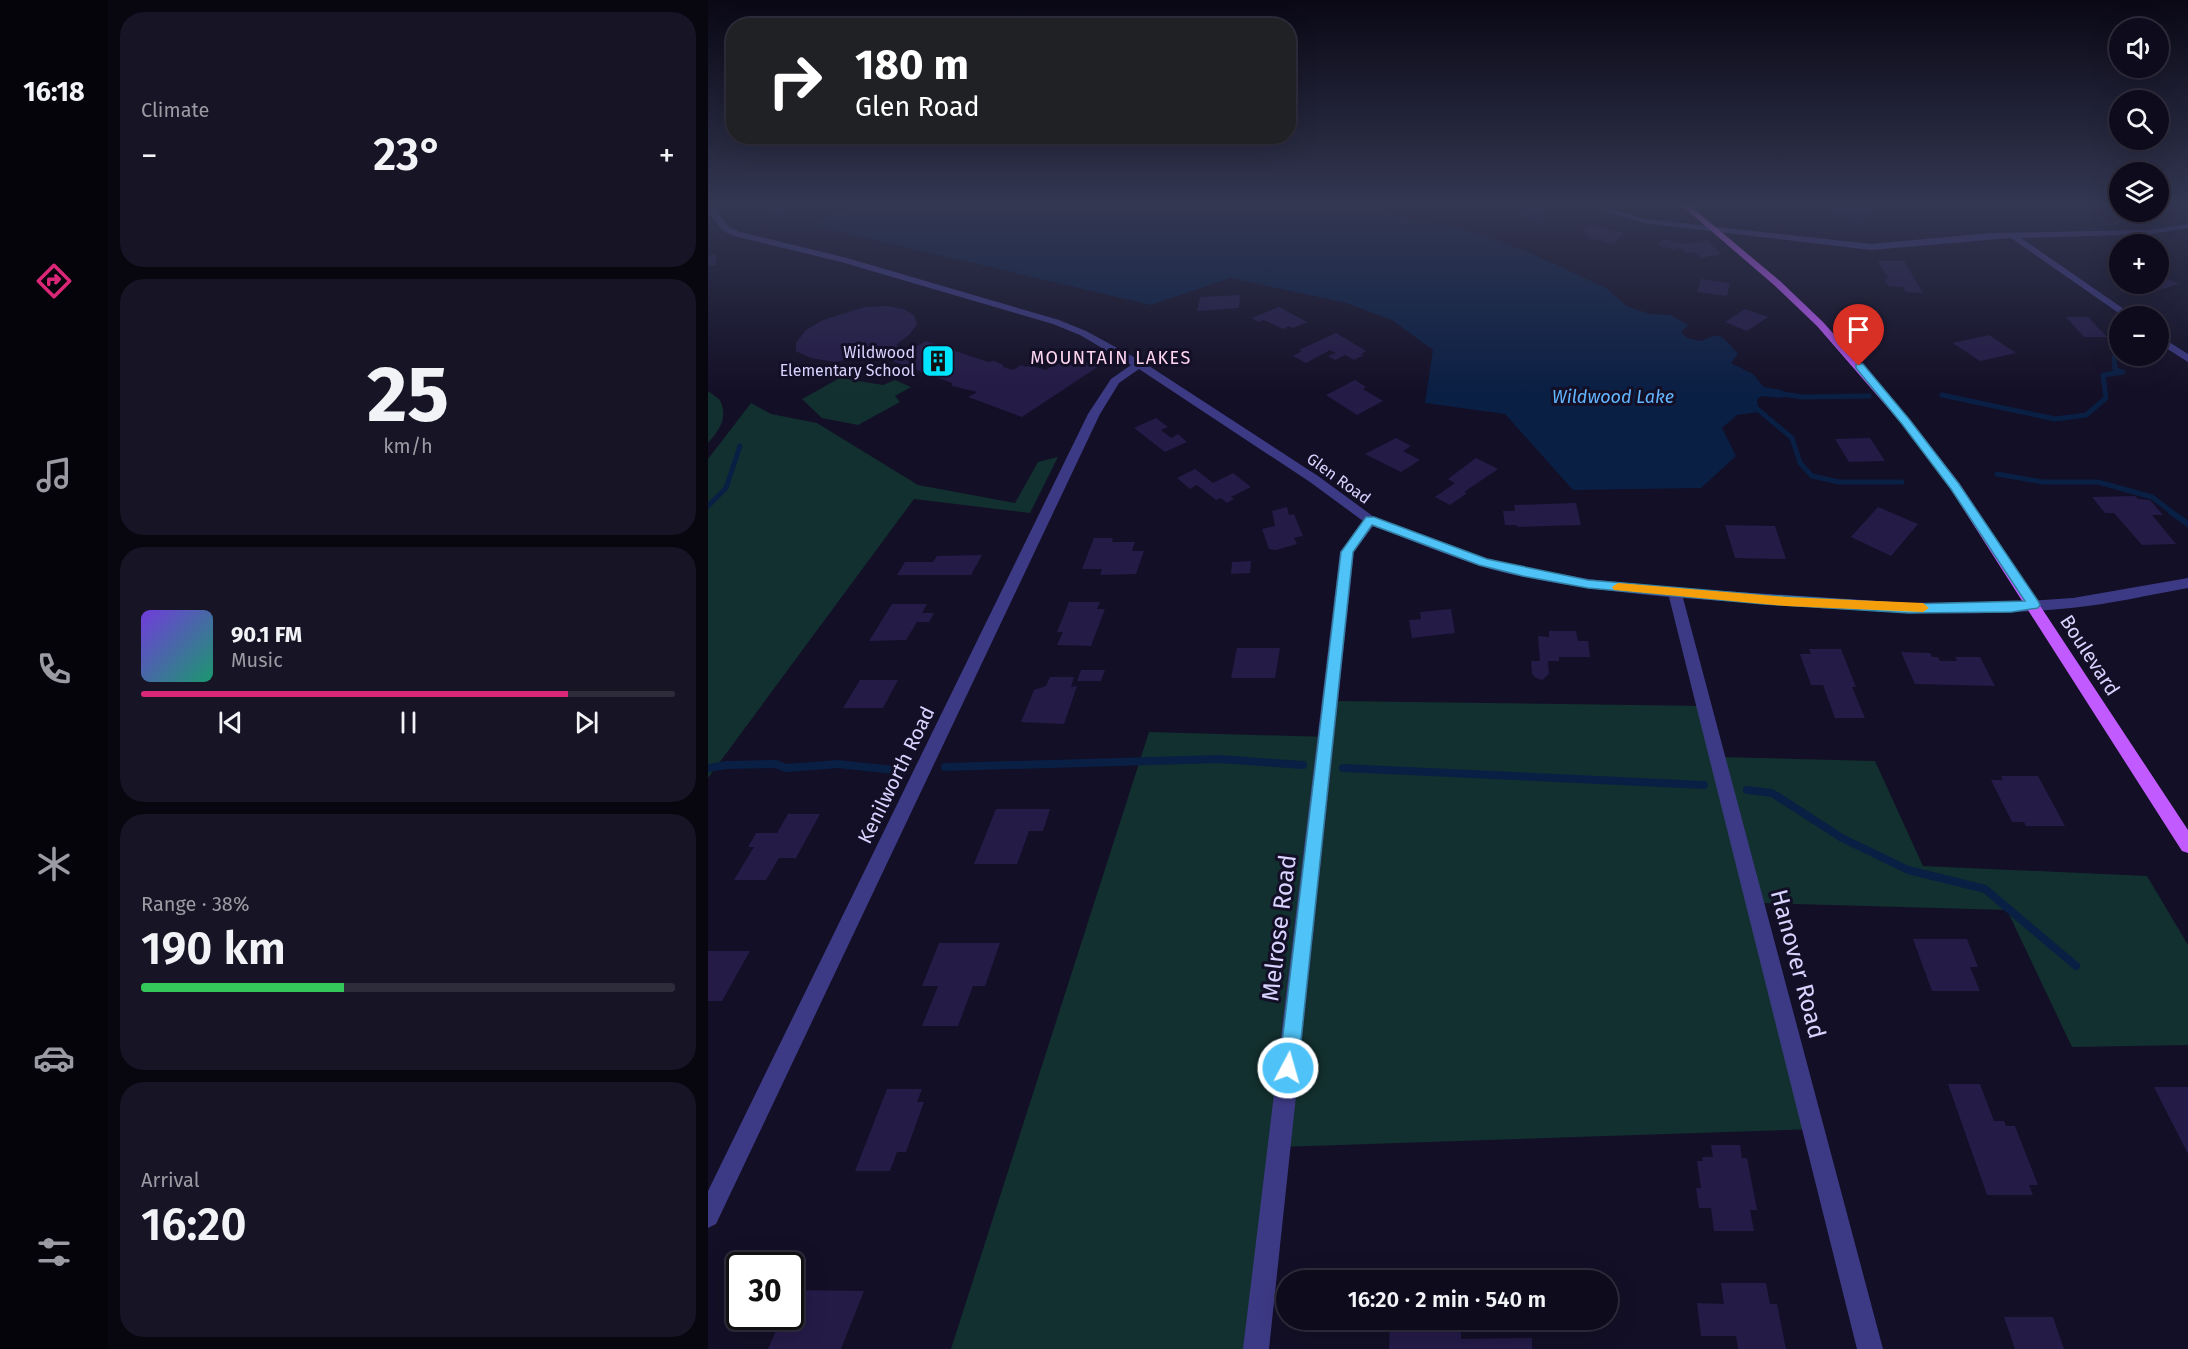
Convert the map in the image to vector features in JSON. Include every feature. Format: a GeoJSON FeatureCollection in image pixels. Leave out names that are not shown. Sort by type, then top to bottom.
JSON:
{"type":"FeatureCollection","features":[{"type":"Feature","properties":{"kind":"main road","name":"Boulevard"},"geometry":{"type":"LineString","coordinates":[[1758,267],[1859,366],[1955,486],[2188,844]]}},
{"type":"Feature","properties":{"kind":"street","name":"Glen Road"},"geometry":{"type":"LineString","coordinates":[[866,267],[1056,322],[1112,347],[1314,479],[1370,520],[1483,562],[1523,572],[1588,584],[1675,593],[1909,608],[2012,607],[2073,603],[2188,583]]}},
{"type":"Feature","properties":{"kind":"street"},"geometry":{"type":"LineString","coordinates":[[2058,267],[2115,306]]}},
{"type":"Feature","properties":{"kind":"street"},"geometry":{"type":"LineString","coordinates":[[2169,346],[2188,359]]}},
{"type":"Feature","properties":{"kind":"street","name":"Kenilworth Road"},"geometry":{"type":"LineString","coordinates":[[708,1216],[1094,414],[1115,381],[1139,364]]}},
{"type":"Feature","properties":{"kind":"street","name":"Melrose Road"},"geometry":{"type":"LineString","coordinates":[[1256,1349],[1347,552],[1370,520]]}},
{"type":"Feature","properties":{"kind":"street","name":"Hanover Road"},"geometry":{"type":"LineString","coordinates":[[1675,593],[1870,1349]]}},
{"type":"Feature","properties":{"kind":"green space"},"geometry":{"type":"Polygon","coordinates":[[[840,378],[883,385],[895,380],[911,387],[895,396],[900,402],[858,425],[822,418],[802,399],[840,378]]]}},
{"type":"Feature","properties":{"kind":"green space"},"geometry":{"type":"Polygon","coordinates":[[[708,391],[720,400],[723,418],[708,443],[708,391]]]}},
{"type":"Feature","properties":{"kind":"green space"},"geometry":{"type":"Polygon","coordinates":[[[751,403],[771,414],[817,423],[918,485],[1015,503],[1038,462],[1058,457],[1030,513],[914,499],[708,778],[708,459],[751,403]]]}},
{"type":"Feature","properties":{"kind":"green space"},"geometry":{"type":"Polygon","coordinates":[[[1334,701],[1708,706],[1721,757],[1875,761],[1923,866],[2147,876],[2188,945],[2188,1045],[2072,1047],[2007,910],[1759,903],[1816,1129],[1280,1147],[1254,1349],[951,1349],[1149,732],[1329,737],[1334,701]]]}},
{"type":"Feature","properties":{"kind":"water","name":"Wildwood Lake"},"geometry":{"type":"Polygon","coordinates":[[[990,267],[1560,267],[1606,288],[1628,307],[1650,314],[1670,315],[1689,325],[1681,332],[1687,338],[1702,341],[1718,336],[1726,340],[1738,354],[1731,363],[1753,374],[1764,387],[1781,390],[1789,395],[1781,398],[1761,396],[1757,400],[1759,412],[1737,415],[1722,428],[1736,456],[1701,488],[1573,490],[1505,414],[1425,403],[1433,350],[1392,320],[1346,303],[1231,278],[1151,305],[990,267]]]}},
{"type":"Feature","properties":{"kind":"building"},"geometry":{"type":"Polygon","coordinates":[[[1881,267],[1908,267],[1923,293],[1906,292],[1903,287],[1888,286],[1884,279],[1888,279],[1881,267]]]}},
{"type":"Feature","properties":{"kind":"building"},"geometry":{"type":"Polygon","coordinates":[[[1701,279],[1730,283],[1727,296],[1697,292],[1701,279]]]}},
{"type":"Feature","properties":{"kind":"building"},"geometry":{"type":"Polygon","coordinates":[[[2169,280],[2179,284],[2169,287],[2169,280]]]}},
{"type":"Feature","properties":{"kind":"building"},"geometry":{"type":"Polygon","coordinates":[[[1240,295],[1239,308],[1197,311],[1200,297],[1240,295]]]}},
{"type":"Feature","properties":{"kind":"building","name":"Wildwood Elementary School"},"geometry":{"type":"Polygon","coordinates":[[[887,306],[903,309],[914,315],[917,324],[910,334],[896,345],[910,350],[926,341],[988,362],[994,361],[1013,370],[1021,365],[1026,367],[1029,365],[1046,370],[1068,356],[1099,366],[1022,417],[968,397],[977,392],[952,386],[952,383],[874,354],[835,362],[811,358],[796,351],[796,343],[806,330],[823,320],[865,307],[887,306]]]}},
{"type":"Feature","properties":{"kind":"building"},"geometry":{"type":"Polygon","coordinates":[[[1279,307],[1307,322],[1293,328],[1289,326],[1283,329],[1264,320],[1258,322],[1252,318],[1279,307]]]}},
{"type":"Feature","properties":{"kind":"building"},"geometry":{"type":"Polygon","coordinates":[[[1745,309],[1768,317],[1747,331],[1725,322],[1745,309]]]}},
{"type":"Feature","properties":{"kind":"building"},"geometry":{"type":"Polygon","coordinates":[[[2066,317],[2088,317],[2107,337],[2084,337],[2066,317]]]}},
{"type":"Feature","properties":{"kind":"building"},"geometry":{"type":"Polygon","coordinates":[[[1336,333],[1366,351],[1361,354],[1364,355],[1354,360],[1345,355],[1335,360],[1328,356],[1336,353],[1330,350],[1306,363],[1293,356],[1302,351],[1299,350],[1336,333]]]}},
{"type":"Feature","properties":{"kind":"building"},"geometry":{"type":"Polygon","coordinates":[[[1989,335],[2016,353],[1980,361],[1953,343],[1989,335]]]}},
{"type":"Feature","properties":{"kind":"building"},"geometry":{"type":"Polygon","coordinates":[[[1355,380],[1366,387],[1363,389],[1383,401],[1357,415],[1326,395],[1355,380]]]}},
{"type":"Feature","properties":{"kind":"building"},"geometry":{"type":"Polygon","coordinates":[[[1156,418],[1168,427],[1161,430],[1171,438],[1178,434],[1187,442],[1165,452],[1134,428],[1156,418]]]}},
{"type":"Feature","properties":{"kind":"building"},"geometry":{"type":"Polygon","coordinates":[[[1396,438],[1411,446],[1403,451],[1420,460],[1401,472],[1365,454],[1396,438]]]}},
{"type":"Feature","properties":{"kind":"building"},"geometry":{"type":"Polygon","coordinates":[[[1870,438],[1885,461],[1849,462],[1835,439],[1870,438]]]}},
{"type":"Feature","properties":{"kind":"building"},"geometry":{"type":"Polygon","coordinates":[[[1476,458],[1498,469],[1464,492],[1467,493],[1450,505],[1435,497],[1455,483],[1448,479],[1476,458]]]}},
{"type":"Feature","properties":{"kind":"building"},"geometry":{"type":"Polygon","coordinates":[[[1195,469],[1213,483],[1233,473],[1251,487],[1231,497],[1234,499],[1227,503],[1221,498],[1216,500],[1197,485],[1190,489],[1177,478],[1195,469]]]}},
{"type":"Feature","properties":{"kind":"building"},"geometry":{"type":"Polygon","coordinates":[[[2135,496],[2138,499],[2150,500],[2163,515],[2152,515],[2176,544],[2142,545],[2114,513],[2105,513],[2092,497],[2135,496]]]}},
{"type":"Feature","properties":{"kind":"building"},"geometry":{"type":"Polygon","coordinates":[[[1576,503],[1581,525],[1517,527],[1517,525],[1505,525],[1503,511],[1515,511],[1514,505],[1576,503]]]}},
{"type":"Feature","properties":{"kind":"building"},"geometry":{"type":"Polygon","coordinates":[[[1287,507],[1289,515],[1294,514],[1303,536],[1294,538],[1297,544],[1276,550],[1269,549],[1262,529],[1275,526],[1272,511],[1287,507]]]}},
{"type":"Feature","properties":{"kind":"building"},"geometry":{"type":"Polygon","coordinates":[[[1878,507],[1918,524],[1891,556],[1851,537],[1878,507]]]}},
{"type":"Feature","properties":{"kind":"building"},"geometry":{"type":"Polygon","coordinates":[[[1725,525],[1775,526],[1786,559],[1735,558],[1725,525]]]}},
{"type":"Feature","properties":{"kind":"building"},"geometry":{"type":"Polygon","coordinates":[[[1094,538],[1113,538],[1112,542],[1135,542],[1132,551],[1144,551],[1136,574],[1100,575],[1102,569],[1082,569],[1094,538]]]}},
{"type":"Feature","properties":{"kind":"building"},"geometry":{"type":"Polygon","coordinates":[[[982,555],[971,575],[897,575],[905,562],[933,562],[937,556],[982,555]]]}},
{"type":"Feature","properties":{"kind":"building"},"geometry":{"type":"Polygon","coordinates":[[[1251,561],[1250,573],[1231,574],[1232,562],[1251,561]]]}},
{"type":"Feature","properties":{"kind":"building"},"geometry":{"type":"Polygon","coordinates":[[[1069,602],[1100,602],[1097,609],[1105,609],[1091,646],[1057,645],[1063,632],[1057,632],[1069,602]]]}},
{"type":"Feature","properties":{"kind":"building"},"geometry":{"type":"Polygon","coordinates":[[[892,604],[927,604],[922,613],[934,613],[929,622],[917,622],[906,640],[869,641],[892,604]]]}},
{"type":"Feature","properties":{"kind":"building"},"geometry":{"type":"Polygon","coordinates":[[[1451,609],[1455,633],[1412,638],[1409,620],[1421,619],[1420,612],[1451,609]]]}},
{"type":"Feature","properties":{"kind":"building"},"geometry":{"type":"Polygon","coordinates":[[[1549,631],[1576,631],[1578,641],[1588,641],[1590,657],[1559,657],[1559,661],[1548,661],[1549,674],[1542,680],[1532,674],[1531,661],[1540,661],[1538,636],[1549,637],[1549,631]]]}},
{"type":"Feature","properties":{"kind":"building"},"geometry":{"type":"Polygon","coordinates":[[[1237,648],[1280,648],[1275,678],[1231,678],[1237,648]]]}},
{"type":"Feature","properties":{"kind":"building"},"geometry":{"type":"Polygon","coordinates":[[[1809,649],[1841,649],[1856,687],[1852,687],[1865,718],[1835,718],[1823,685],[1811,685],[1800,654],[1811,654],[1809,649]]]}},
{"type":"Feature","properties":{"kind":"building"},"geometry":{"type":"Polygon","coordinates":[[[1901,652],[1930,653],[1932,657],[1938,657],[1940,661],[1957,661],[1955,657],[1980,657],[1995,686],[1915,684],[1901,652]]]}},
{"type":"Feature","properties":{"kind":"building"},"geometry":{"type":"Polygon","coordinates":[[[1081,670],[1105,670],[1101,681],[1077,681],[1081,670]]]}},
{"type":"Feature","properties":{"kind":"building"},"geometry":{"type":"Polygon","coordinates":[[[1050,677],[1074,677],[1071,687],[1077,686],[1064,724],[1021,722],[1034,690],[1046,686],[1050,677]]]}},
{"type":"Feature","properties":{"kind":"building"},"geometry":{"type":"Polygon","coordinates":[[[860,680],[898,680],[883,708],[843,708],[860,680]]]}},
{"type":"Feature","properties":{"kind":"building"},"geometry":{"type":"Polygon","coordinates":[[[2001,776],[2038,776],[2065,826],[2026,826],[2024,822],[2012,822],[1991,780],[2003,780],[2001,776]]]}},
{"type":"Feature","properties":{"kind":"building"},"geometry":{"type":"Polygon","coordinates":[[[996,809],[1050,809],[1043,831],[1029,831],[1017,864],[974,864],[996,809]]]}},
{"type":"Feature","properties":{"kind":"building"},"geometry":{"type":"Polygon","coordinates":[[[788,814],[820,814],[796,858],[779,858],[766,880],[734,880],[754,847],[748,847],[756,833],[777,833],[788,814]]]}},
{"type":"Feature","properties":{"kind":"building"},"geometry":{"type":"Polygon","coordinates":[[[1913,939],[1967,939],[1978,967],[1970,967],[1980,991],[1932,991],[1913,939]]]}},
{"type":"Feature","properties":{"kind":"building"},"geometry":{"type":"Polygon","coordinates":[[[939,943],[1000,943],[985,986],[973,986],[958,1026],[922,1026],[938,986],[922,986],[939,943]]]}},
{"type":"Feature","properties":{"kind":"building"},"geometry":{"type":"Polygon","coordinates":[[[708,951],[750,951],[722,1001],[708,1001],[708,951]]]}},
{"type":"Feature","properties":{"kind":"building"},"geometry":{"type":"Polygon","coordinates":[[[1948,1084],[1980,1084],[1994,1121],[2004,1121],[2006,1126],[2015,1126],[2038,1185],[2029,1185],[2033,1195],[1987,1195],[1948,1084]]]}},
{"type":"Feature","properties":{"kind":"building"},"geometry":{"type":"Polygon","coordinates":[[[2154,1087],[2188,1087],[2188,1154],[2154,1087]]]}},
{"type":"Feature","properties":{"kind":"building"},"geometry":{"type":"Polygon","coordinates":[[[887,1089],[922,1089],[917,1102],[924,1102],[906,1152],[897,1152],[890,1171],[855,1171],[887,1089]]]}},
{"type":"Feature","properties":{"kind":"building"},"geometry":{"type":"Polygon","coordinates":[[[1711,1145],[1740,1145],[1742,1158],[1747,1158],[1757,1210],[1750,1210],[1754,1231],[1714,1231],[1711,1208],[1699,1208],[1696,1188],[1701,1188],[1697,1161],[1703,1161],[1702,1157],[1713,1157],[1711,1145]]]}},
{"type":"Feature","properties":{"kind":"building"},"geometry":{"type":"Polygon","coordinates":[[[1721,1283],[1766,1283],[1770,1304],[1777,1304],[1786,1349],[1738,1349],[1736,1336],[1701,1336],[1697,1303],[1724,1304],[1721,1283]]]}},
{"type":"Feature","properties":{"kind":"building"},"geometry":{"type":"Polygon","coordinates":[[[804,1290],[864,1291],[841,1349],[768,1349],[776,1330],[804,1330],[804,1290]]]}},
{"type":"Feature","properties":{"kind":"building"},"geometry":{"type":"Polygon","coordinates":[[[2004,1317],[2053,1317],[2064,1349],[2015,1349],[2004,1317]]]}},
{"type":"Feature","properties":{"kind":"building"},"geometry":{"type":"Polygon","coordinates":[[[1390,1330],[1461,1330],[1461,1339],[1532,1338],[1532,1349],[1389,1349],[1390,1330]]]}},
{"type":"Feature","properties":{"kind":"waterway"},"geometry":{"type":"LineString","coordinates":[[1942,395],[2055,419],[2086,415],[2106,398],[2103,375],[2123,372],[2115,369],[2115,366]]}},
{"type":"Feature","properties":{"kind":"waterway"},"geometry":{"type":"LineString","coordinates":[[1782,394],[1802,397],[1869,396]]}},
{"type":"Feature","properties":{"kind":"waterway"},"geometry":{"type":"LineString","coordinates":[[1755,407],[1792,438],[1800,463],[1812,476],[1839,482],[1902,482]]}},
{"type":"Feature","properties":{"kind":"waterway"},"geometry":{"type":"LineString","coordinates":[[708,506],[726,488],[740,446]]}},
{"type":"Feature","properties":{"kind":"waterway"},"geometry":{"type":"LineString","coordinates":[[1997,474],[2043,482],[2098,482],[2152,497],[2173,513]]}},
{"type":"Feature","properties":{"kind":"waterway"},"geometry":{"type":"LineString","coordinates":[[2171,512],[2188,524]]}},
{"type":"Feature","properties":{"kind":"waterway"},"geometry":{"type":"LineString","coordinates":[[945,767],[1219,759],[1303,765]]}},
{"type":"Feature","properties":{"kind":"waterway"},"geometry":{"type":"LineString","coordinates":[[708,768],[727,765],[776,764],[786,768],[838,764],[903,771]]}},
{"type":"Feature","properties":{"kind":"waterway"},"geometry":{"type":"LineString","coordinates":[[1343,768],[1704,785]]}},
{"type":"Feature","properties":{"kind":"waterway"},"geometry":{"type":"LineString","coordinates":[[1747,790],[1772,793],[1842,838],[1908,870],[1985,889],[2076,966]]}},
{"type":"Feature","properties":{"kind":"slow traffic"},"geometry":{"type":"LineString","coordinates":[[1618,587],[1786,602],[1923,608]]}},
{"type":"Feature","properties":{"kind":"place","name":"Wildwood Elementary School"},"geometry":{"type":"Point","coordinates":[938,361]}},
{"type":"Feature","properties":{"kind":"district","name":"MOUNTAIN LAKES"},"geometry":{"type":"Point","coordinates":[1111,358]}},
{"type":"Feature","properties":{"kind":"route"},"geometry":{"type":"LineString","coordinates":[[1288,1068],[1347,552],[1370,520],[1483,562],[1588,584],[1764,600],[1909,608],[2033,605],[1955,486],[1859,366]]}}]}
